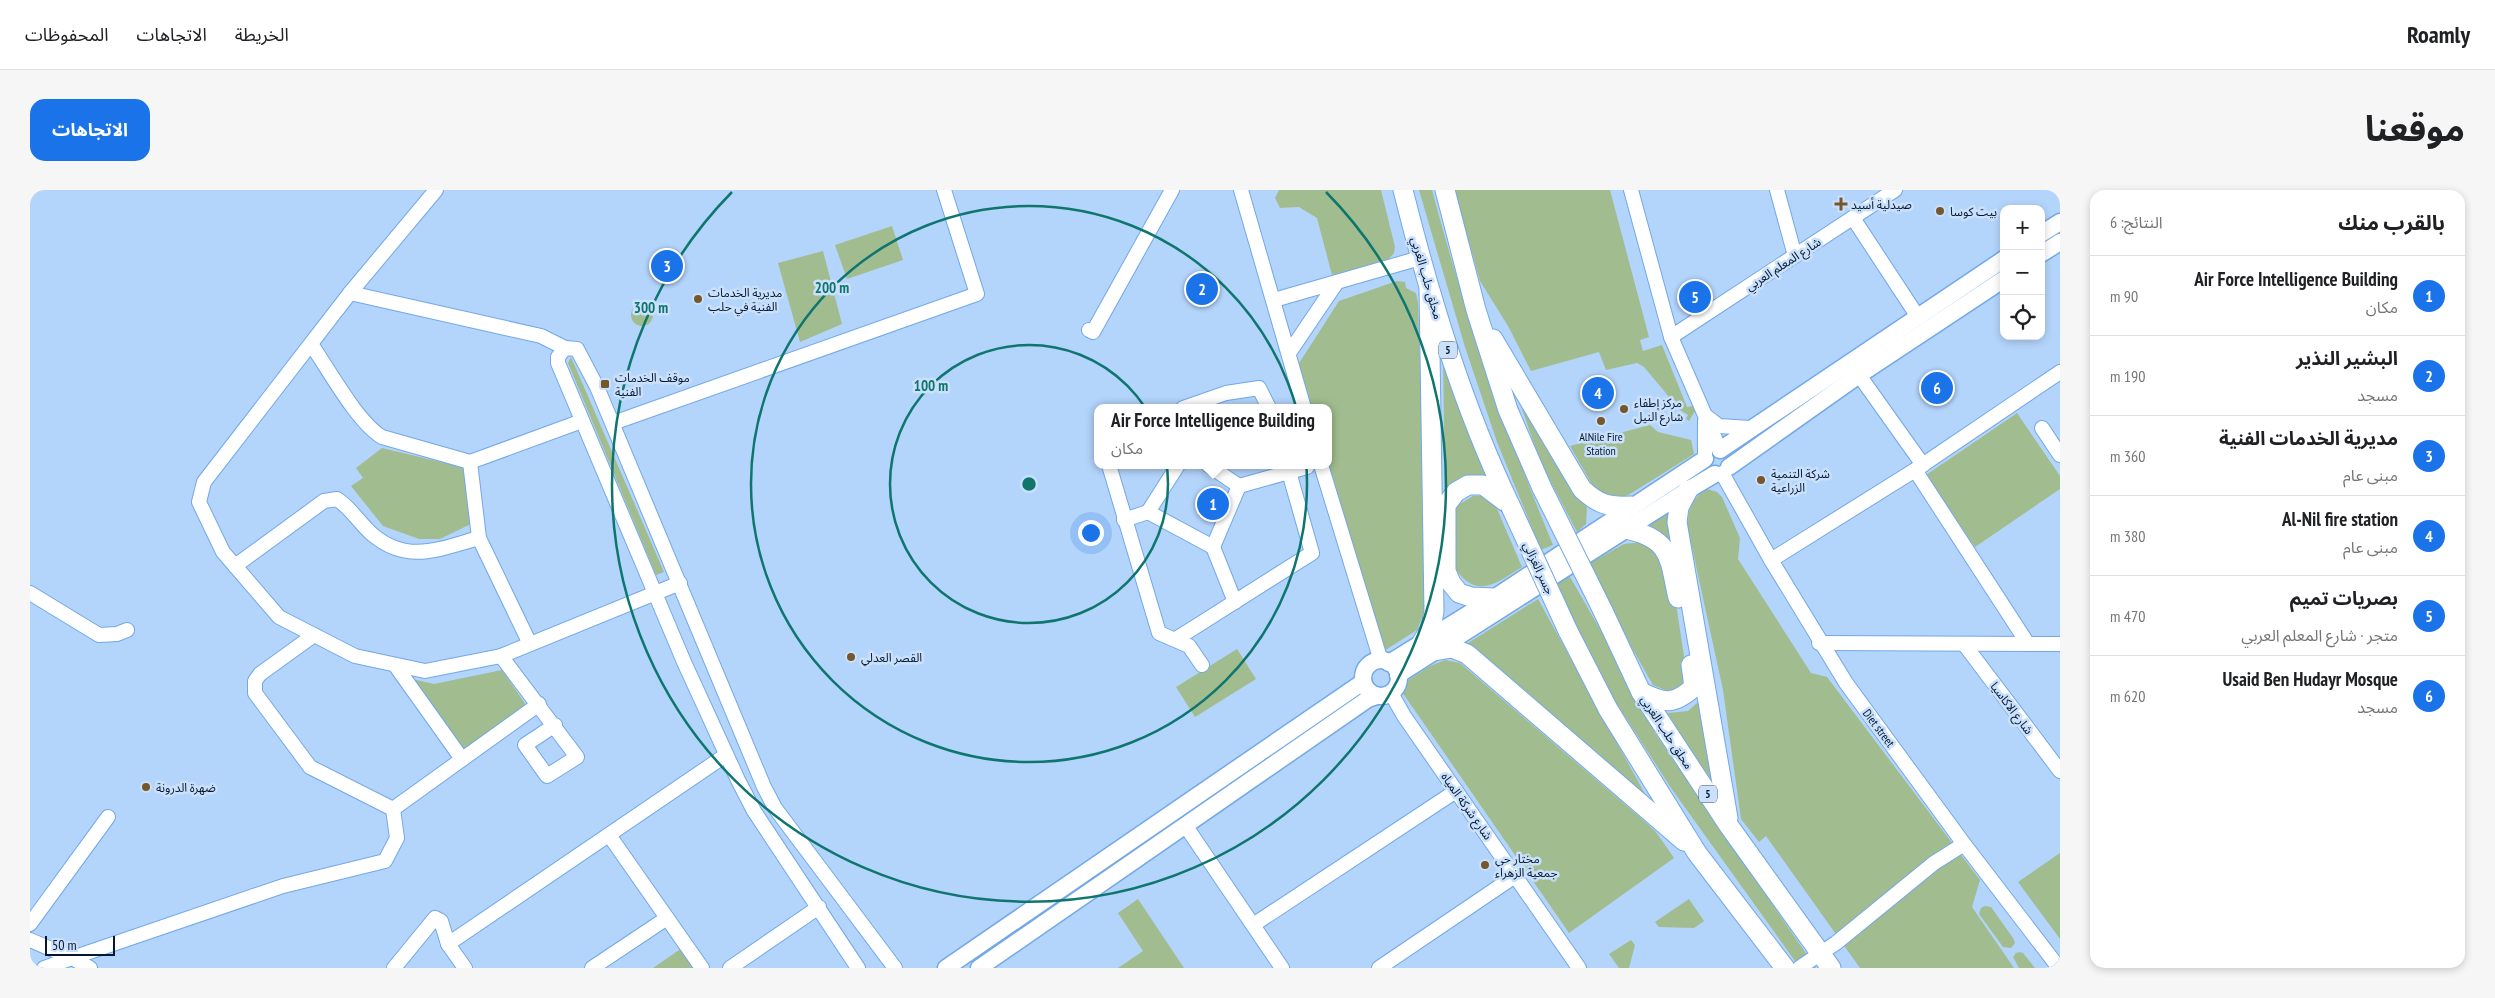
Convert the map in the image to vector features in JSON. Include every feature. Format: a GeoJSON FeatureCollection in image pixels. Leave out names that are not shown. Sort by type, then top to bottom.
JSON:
{"type":"FeatureCollection","features":[{"type":"Feature","properties":{"kind":"highway","name":"محلق حلب الغربي"},"geometry":{"type":"LineString","coordinates":[[1403,190],[1420,258],[1453,367],[1510,505]]}},
{"type":"Feature","properties":{"kind":"highway","name":"5"},"geometry":{"type":"LineString","coordinates":[[1445,190],[1476,310]]}},
{"type":"Feature","properties":{"kind":"highway"},"geometry":{"type":"LineString","coordinates":[[1430,289],[1434,611],[1428,646],[1452,648],[1467,654],[1697,852]]}},
{"type":"Feature","properties":{"kind":"highway","name":"محلق حلب الغربي"},"geometry":{"type":"LineString","coordinates":[[1476,310],[1508,410],[1542,488],[1641,692],[1729,826],[1826,960]]}},
{"type":"Feature","properties":{"kind":"highway"},"geometry":{"type":"LineString","coordinates":[[1476,310],[1582,489],[1593,500],[1610,507],[1631,506]]}},
{"type":"Feature","properties":{"kind":"highway"},"geometry":{"type":"LineString","coordinates":[[1494,598],[1471,597],[1459,593],[1451,583],[1446,570],[1446,505],[1456,492],[1468,484],[1483,485],[1510,505]]}},
{"type":"Feature","properties":{"kind":"highway"},"geometry":{"type":"LineString","coordinates":[[1688,490],[1679,507],[1677,522],[1729,826]]}},
{"type":"Feature","properties":{"kind":"highway","name":"جسر الغزالي"},"geometry":{"type":"LineString","coordinates":[[1510,505],[1568,631],[1608,709],[1697,852]]}},
{"type":"Feature","properties":{"kind":"highway"},"geometry":{"type":"LineString","coordinates":[[1626,529],[1644,533],[1662,545],[1669,555],[1694,687],[1680,699],[1667,702],[1641,692]]}},
{"type":"Feature","properties":{"kind":"highway","name":"5"},"geometry":{"type":"LineString","coordinates":[[1697,852],[1785,968]]}},
{"type":"Feature","properties":{"kind":"main road"},"geometry":{"type":"LineString","coordinates":[[2045,231],[2060,222]]}},
{"type":"Feature","properties":{"kind":"main road"},"geometry":{"type":"LineString","coordinates":[[2045,251],[2060,242]]}},
{"type":"Feature","properties":{"kind":"main road"},"geometry":{"type":"LineString","coordinates":[[1428,646],[1494,598],[1705,459],[1709,452],[1720,450],[1750,428],[2000,262]]}},
{"type":"Feature","properties":{"kind":"main road"},"geometry":{"type":"LineString","coordinates":[[1384,694],[1368,691],[1364,682],[1367,667],[1390,666],[1428,646],[1722,471],[1859,375],[2000,282]]}},
{"type":"Feature","properties":{"kind":"main road"},"geometry":{"type":"LineString","coordinates":[[1720,450],[1729,458],[1722,471]]}},
{"type":"Feature","properties":{"kind":"main road"},"geometry":{"type":"LineString","coordinates":[[1705,459],[1706,467],[1722,471]]}},
{"type":"Feature","properties":{"kind":"main road"},"geometry":{"type":"LineString","coordinates":[[979,968],[1368,699],[1384,694],[1397,685],[1390,666]]}},
{"type":"Feature","properties":{"kind":"main road"},"geometry":{"type":"LineString","coordinates":[[946,968],[1364,682]]}},
{"type":"Feature","properties":{"kind":"street"},"geometry":{"type":"LineString","coordinates":[[436,190],[350,294],[204,482],[199,502],[223,552],[279,617],[355,656],[425,671],[501,656],[680,584]]}},
{"type":"Feature","properties":{"kind":"street"},"geometry":{"type":"LineString","coordinates":[[613,423],[977,294],[944,190]]}},
{"type":"Feature","properties":{"kind":"street"},"geometry":{"type":"LineString","coordinates":[[1089,330],[1093,332],[1172,190]]}},
{"type":"Feature","properties":{"kind":"street"},"geometry":{"type":"LineString","coordinates":[[1241,190],[1303,404]]}},
{"type":"Feature","properties":{"kind":"street"},"geometry":{"type":"LineString","coordinates":[[1631,190],[1671,337],[1720,450]]}},
{"type":"Feature","properties":{"kind":"street"},"geometry":{"type":"LineString","coordinates":[[1777,190],[1795,256]]}},
{"type":"Feature","properties":{"kind":"street","name":"شارع المعلم العربي"},"geometry":{"type":"LineString","coordinates":[[1671,337],[1895,190]]}},
{"type":"Feature","properties":{"kind":"street"},"geometry":{"type":"LineString","coordinates":[[1853,218],[1918,316]]}},
{"type":"Feature","properties":{"kind":"street"},"geometry":{"type":"LineString","coordinates":[[1274,300],[1420,258]]}},
{"type":"Feature","properties":{"kind":"street"},"geometry":{"type":"LineString","coordinates":[[1289,353],[1337,282]]}},
{"type":"Feature","properties":{"kind":"street"},"geometry":{"type":"LineString","coordinates":[[350,294],[541,336],[565,348],[577,349],[583,356],[613,423],[764,787],[775,808],[894,968]]}},
{"type":"Feature","properties":{"kind":"street"},"geometry":{"type":"LineString","coordinates":[[311,344],[363,420],[375,433],[382,437],[470,462],[582,421]]}},
{"type":"Feature","properties":{"kind":"street"},"geometry":{"type":"LineString","coordinates":[[565,348],[558,357],[558,363],[726,755],[754,811],[858,968]]}},
{"type":"Feature","properties":{"kind":"street"},"geometry":{"type":"LineString","coordinates":[[1771,560],[1919,468],[2060,372]]}},
{"type":"Feature","properties":{"kind":"street"},"geometry":{"type":"LineString","coordinates":[[1859,375],[2028,644]]}},
{"type":"Feature","properties":{"kind":"street"},"geometry":{"type":"LineString","coordinates":[[1194,404],[1226,393],[1259,388],[1267,404]]}},
{"type":"Feature","properties":{"kind":"street"},"geometry":{"type":"LineString","coordinates":[[1705,416],[1719,426],[1750,428]]}},
{"type":"Feature","properties":{"kind":"street"},"geometry":{"type":"LineString","coordinates":[[1705,416],[1705,459]]}},
{"type":"Feature","properties":{"kind":"street"},"geometry":{"type":"LineString","coordinates":[[2042,428],[2060,454]]}},
{"type":"Feature","properties":{"kind":"street"},"geometry":{"type":"LineString","coordinates":[[470,462],[479,538],[530,644]]}},
{"type":"Feature","properties":{"kind":"street"},"geometry":{"type":"LineString","coordinates":[[1110,469],[1159,633],[1189,646],[1202,665]]}},
{"type":"Feature","properties":{"kind":"street"},"geometry":{"type":"LineString","coordinates":[[1124,520],[1148,512],[1175,469]]}},
{"type":"Feature","properties":{"kind":"street"},"geometry":{"type":"LineString","coordinates":[[1214,469],[1239,486]]}},
{"type":"Feature","properties":{"kind":"street"},"geometry":{"type":"LineString","coordinates":[[1176,639],[1312,553],[1288,469],[1239,486],[1213,547]]}},
{"type":"Feature","properties":{"kind":"street"},"geometry":{"type":"LineString","coordinates":[[1315,469],[1390,666]]}},
{"type":"Feature","properties":{"kind":"street","name":"Diet street"},"geometry":{"type":"LineString","coordinates":[[1722,471],[1819,643],[1846,683],[1964,844],[2059,968]]}},
{"type":"Feature","properties":{"kind":"street"},"geometry":{"type":"LineString","coordinates":[[235,566],[324,501],[331,498],[341,502],[372,534],[391,547],[409,553],[443,548],[479,538]]}},
{"type":"Feature","properties":{"kind":"street"},"geometry":{"type":"LineString","coordinates":[[1148,512],[1213,547],[1235,602]]}},
{"type":"Feature","properties":{"kind":"street"},"geometry":{"type":"LineString","coordinates":[[30,593],[99,635],[117,634],[127,630]]}},
{"type":"Feature","properties":{"kind":"street"},"geometry":{"type":"LineString","coordinates":[[314,635],[260,674],[255,681],[255,693],[310,767],[393,809]]}},
{"type":"Feature","properties":{"kind":"street"},"geometry":{"type":"LineString","coordinates":[[1819,643],[2060,644]]}},
{"type":"Feature","properties":{"kind":"street","name":"شارع الاكاسيا"},"geometry":{"type":"LineString","coordinates":[[1964,644],[2060,771]]}},
{"type":"Feature","properties":{"kind":"street"},"geometry":{"type":"LineString","coordinates":[[501,656],[555,725]]}},
{"type":"Feature","properties":{"kind":"street"},"geometry":{"type":"LineString","coordinates":[[395,665],[462,759]]}},
{"type":"Feature","properties":{"kind":"street","name":"شارع شركة المياه"},"geometry":{"type":"LineString","coordinates":[[1384,694],[1404,716],[1515,876],[1572,966]]}},
{"type":"Feature","properties":{"kind":"street"},"geometry":{"type":"LineString","coordinates":[[393,809],[538,704]]}},
{"type":"Feature","properties":{"kind":"street"},"geometry":{"type":"LineString","coordinates":[[448,944],[726,755]]}},
{"type":"Feature","properties":{"kind":"street"},"geometry":{"type":"LineString","coordinates":[[1253,925],[1456,791]]}},
{"type":"Feature","properties":{"kind":"street"},"geometry":{"type":"LineString","coordinates":[[44,968],[283,886],[385,861],[397,838],[393,809]]}},
{"type":"Feature","properties":{"kind":"street"},"geometry":{"type":"LineString","coordinates":[[30,924],[108,817]]}},
{"type":"Feature","properties":{"kind":"street"},"geometry":{"type":"LineString","coordinates":[[1185,825],[1282,968]]}},
{"type":"Feature","properties":{"kind":"street"},"geometry":{"type":"LineString","coordinates":[[609,835],[702,968]]}},
{"type":"Feature","properties":{"kind":"street"},"geometry":{"type":"LineString","coordinates":[[1799,968],[1826,960],[1873,914],[1934,863],[1964,844]]}},
{"type":"Feature","properties":{"kind":"street"},"geometry":{"type":"LineString","coordinates":[[1380,968],[1515,876]]}},
{"type":"Feature","properties":{"kind":"street"},"geometry":{"type":"LineString","coordinates":[[730,968],[819,907]]}},
{"type":"Feature","properties":{"kind":"street"},"geometry":{"type":"LineString","coordinates":[[394,968],[435,918],[441,921],[448,944],[465,968]]}},
{"type":"Feature","properties":{"kind":"street"},"geometry":{"type":"LineString","coordinates":[[598,966],[667,918]]}},
{"type":"Feature","properties":{"kind":"street"},"geometry":{"type":"LineString","coordinates":[[30,940],[90,968]]}},
{"type":"Feature","properties":{"kind":"green space"},"geometry":{"type":"Polygon","coordinates":[[[1279,190],[1381,190],[1395,247],[1394,253],[1388,260],[1332,275],[1317,218],[1299,207],[1280,208],[1275,198],[1279,190]]]}},
{"type":"Feature","properties":{"kind":"green space"},"geometry":{"type":"Polygon","coordinates":[[[1419,190],[1432,190],[1444,235],[1486,369],[1518,458],[1553,545],[1541,550],[1497,442],[1465,347],[1419,190]]]}},
{"type":"Feature","properties":{"kind":"green space"},"geometry":{"type":"Polygon","coordinates":[[[1454,190],[1610,190],[1649,337],[1640,340],[1643,351],[1662,345],[1687,407],[1693,406],[1695,411],[1689,421],[1686,419],[1688,415],[1680,410],[1644,367],[1637,363],[1606,370],[1599,352],[1531,371],[1508,326],[1480,281],[1454,190]]]}},
{"type":"Feature","properties":{"kind":"green space"},"geometry":{"type":"Polygon","coordinates":[[[892,226],[903,260],[847,279],[835,245],[892,226]]]}},
{"type":"Feature","properties":{"kind":"green space"},"geometry":{"type":"Polygon","coordinates":[[[823,251],[842,324],[800,342],[778,263],[823,251]]]}},
{"type":"Feature","properties":{"kind":"green space"},"geometry":{"type":"Polygon","coordinates":[[[1397,281],[1405,282],[1406,288],[1416,293],[1418,303],[1428,603],[1417,630],[1384,651],[1329,469],[1332,469],[1332,404],[1307,404],[1296,368],[1339,301],[1397,281]]]}},
{"type":"Feature","properties":{"kind":"green space"},"geometry":{"type":"Polygon","coordinates":[[[642,304],[652,311],[653,315],[646,325],[642,326],[632,319],[631,315],[638,305],[642,304]]]}},
{"type":"Feature","properties":{"kind":"green space"},"geometry":{"type":"Polygon","coordinates":[[[1443,356],[1488,480],[1445,498],[1443,356]]]}},
{"type":"Feature","properties":{"kind":"green space"},"geometry":{"type":"Polygon","coordinates":[[[571,357],[664,572],[656,575],[568,363],[571,357]]]}},
{"type":"Feature","properties":{"kind":"green space"},"geometry":{"type":"Polygon","coordinates":[[[1506,364],[1587,508],[1586,524],[1577,532],[1541,463],[1506,364]]]}},
{"type":"Feature","properties":{"kind":"green space"},"geometry":{"type":"Polygon","coordinates":[[[2017,413],[2060,476],[2060,489],[1975,547],[1926,475],[2017,413]]]}},
{"type":"Feature","properties":{"kind":"green space"},"geometry":{"type":"Polygon","coordinates":[[[1650,425],[1658,432],[1691,440],[1694,454],[1630,494],[1618,499],[1610,498],[1594,488],[1570,446],[1650,425]]]}},
{"type":"Feature","properties":{"kind":"green space"},"geometry":{"type":"Polygon","coordinates":[[[382,448],[466,468],[483,518],[440,539],[419,539],[383,526],[351,486],[363,478],[356,468],[382,448]]]}},
{"type":"Feature","properties":{"kind":"green space"},"geometry":{"type":"Polygon","coordinates":[[[1707,489],[1717,492],[1722,497],[1740,538],[1738,559],[1811,673],[1827,677],[1980,880],[1972,907],[2014,968],[1860,968],[1766,836],[1759,842],[1741,819],[1723,690],[1688,529],[1688,517],[1691,506],[1697,497],[1707,489]]]}},
{"type":"Feature","properties":{"kind":"green space"},"geometry":{"type":"Polygon","coordinates":[[[1473,496],[1485,496],[1494,502],[1522,567],[1505,578],[1480,586],[1464,579],[1456,570],[1455,512],[1458,505],[1473,496]]]}},
{"type":"Feature","properties":{"kind":"green space"},"geometry":{"type":"Polygon","coordinates":[[[1674,509],[1675,550],[1643,529],[1674,509]]]}},
{"type":"Feature","properties":{"kind":"green space"},"geometry":{"type":"Polygon","coordinates":[[[1642,542],[1655,547],[1675,597],[1687,676],[1684,685],[1670,692],[1653,685],[1615,618],[1588,564],[1624,544],[1642,542]]]}},
{"type":"Feature","properties":{"kind":"green space"},"geometry":{"type":"Polygon","coordinates":[[[1570,577],[1604,636],[1655,733],[1816,968],[1800,968],[1671,788],[1615,701],[1554,585],[1570,577]]]}},
{"type":"Feature","properties":{"kind":"green space"},"geometry":{"type":"Polygon","coordinates":[[[1538,599],[1650,803],[1468,643],[1538,599]]]}},
{"type":"Feature","properties":{"kind":"green space"},"geometry":{"type":"Polygon","coordinates":[[[1237,649],[1256,679],[1195,717],[1176,687],[1237,649]]]}},
{"type":"Feature","properties":{"kind":"green space"},"geometry":{"type":"Polygon","coordinates":[[[1445,660],[1460,663],[1642,819],[1656,832],[1674,858],[1569,933],[1402,692],[1402,684],[1430,666],[1445,660]]]}},
{"type":"Feature","properties":{"kind":"green space"},"geometry":{"type":"Polygon","coordinates":[[[502,670],[530,711],[468,755],[461,751],[408,678],[434,684],[502,670]]]}},
{"type":"Feature","properties":{"kind":"green space"},"geometry":{"type":"Polygon","coordinates":[[[1705,696],[1717,789],[1667,713],[1688,711],[1705,696]]]}},
{"type":"Feature","properties":{"kind":"green space"},"geometry":{"type":"Polygon","coordinates":[[[2060,853],[2060,939],[2018,882],[2060,853]]]}},
{"type":"Feature","properties":{"kind":"green space"},"geometry":{"type":"Polygon","coordinates":[[[1138,899],[1184,968],[1118,968],[1143,951],[1118,913],[1138,899]]]}},
{"type":"Feature","properties":{"kind":"green space"},"geometry":{"type":"Polygon","coordinates":[[[1689,899],[1704,921],[1694,928],[1659,927],[1655,922],[1689,899]]]}},
{"type":"Feature","properties":{"kind":"green space"},"geometry":{"type":"Polygon","coordinates":[[[1985,906],[1991,907],[2013,938],[2015,943],[2011,948],[2003,947],[1979,914],[1981,908],[1985,906]]]}},
{"type":"Feature","properties":{"kind":"green space"},"geometry":{"type":"Polygon","coordinates":[[[1631,940],[1635,945],[1629,968],[1619,968],[1609,954],[1631,940]]]}},
{"type":"Feature","properties":{"kind":"green space"},"geometry":{"type":"Polygon","coordinates":[[[682,948],[695,968],[653,968],[682,948]]]}},
{"type":"Feature","properties":{"kind":"green space"},"geometry":{"type":"Polygon","coordinates":[[[2016,953],[2023,953],[2035,968],[2019,968],[2013,957],[2016,953]]]}},
{"type":"Feature","properties":{"kind":"place","name":"صيدلية أسيد"},"geometry":{"type":"Point","coordinates":[1841,204]}},
{"type":"Feature","properties":{"kind":"place","name":"بيت كوسا"},"geometry":{"type":"Point","coordinates":[1940,211]}},
{"type":"Feature","properties":{"kind":"place","name":"مديرية الخدمات الفنية"},"geometry":{"type":"Point","coordinates":[667,266]}},
{"type":"Feature","properties":{"kind":"place","name":"البشير النذير"},"geometry":{"type":"Point","coordinates":[1202,289]}},
{"type":"Feature","properties":{"kind":"place","name":"بصريات تميم"},"geometry":{"type":"Point","coordinates":[1695,297]}},
{"type":"Feature","properties":{"kind":"place","name":"مديرية الخدمات الفنية في حلب"},"geometry":{"type":"Point","coordinates":[698,299]}},
{"type":"Feature","properties":{"kind":"place","name":"موقف الخدمات الفنية"},"geometry":{"type":"Point","coordinates":[605,384]}},
{"type":"Feature","properties":{"kind":"place","name":"Usaid Ben Hudayr Mosque"},"geometry":{"type":"Point","coordinates":[1937,388]}},
{"type":"Feature","properties":{"kind":"place","name":"Al-Nil fire station"},"geometry":{"type":"Point","coordinates":[1598,393]}},
{"type":"Feature","properties":{"kind":"place","name":"مركز إطفاء شارع النيل"},"geometry":{"type":"Point","coordinates":[1624,409]}},
{"type":"Feature","properties":{"kind":"place","name":"AlNile Fire Station"},"geometry":{"type":"Point","coordinates":[1601,421]}},
{"type":"Feature","properties":{"kind":"place","name":"شركة التنمية الزراعية"},"geometry":{"type":"Point","coordinates":[1761,480]}},
{"type":"Feature","properties":{"kind":"place","name":"Air Force Intelligence Building"},"geometry":{"type":"Point","coordinates":[1213,504]}},
{"type":"Feature","properties":{"kind":"place","name":"القصر العدلي"},"geometry":{"type":"Point","coordinates":[851,657]}},
{"type":"Feature","properties":{"kind":"place","name":"ضهرة الدرونة"},"geometry":{"type":"Point","coordinates":[146,787]}},
{"type":"Feature","properties":{"kind":"place","name":"مختار حي جمعية الزهراء"},"geometry":{"type":"Point","coordinates":[1485,865]}}]}
